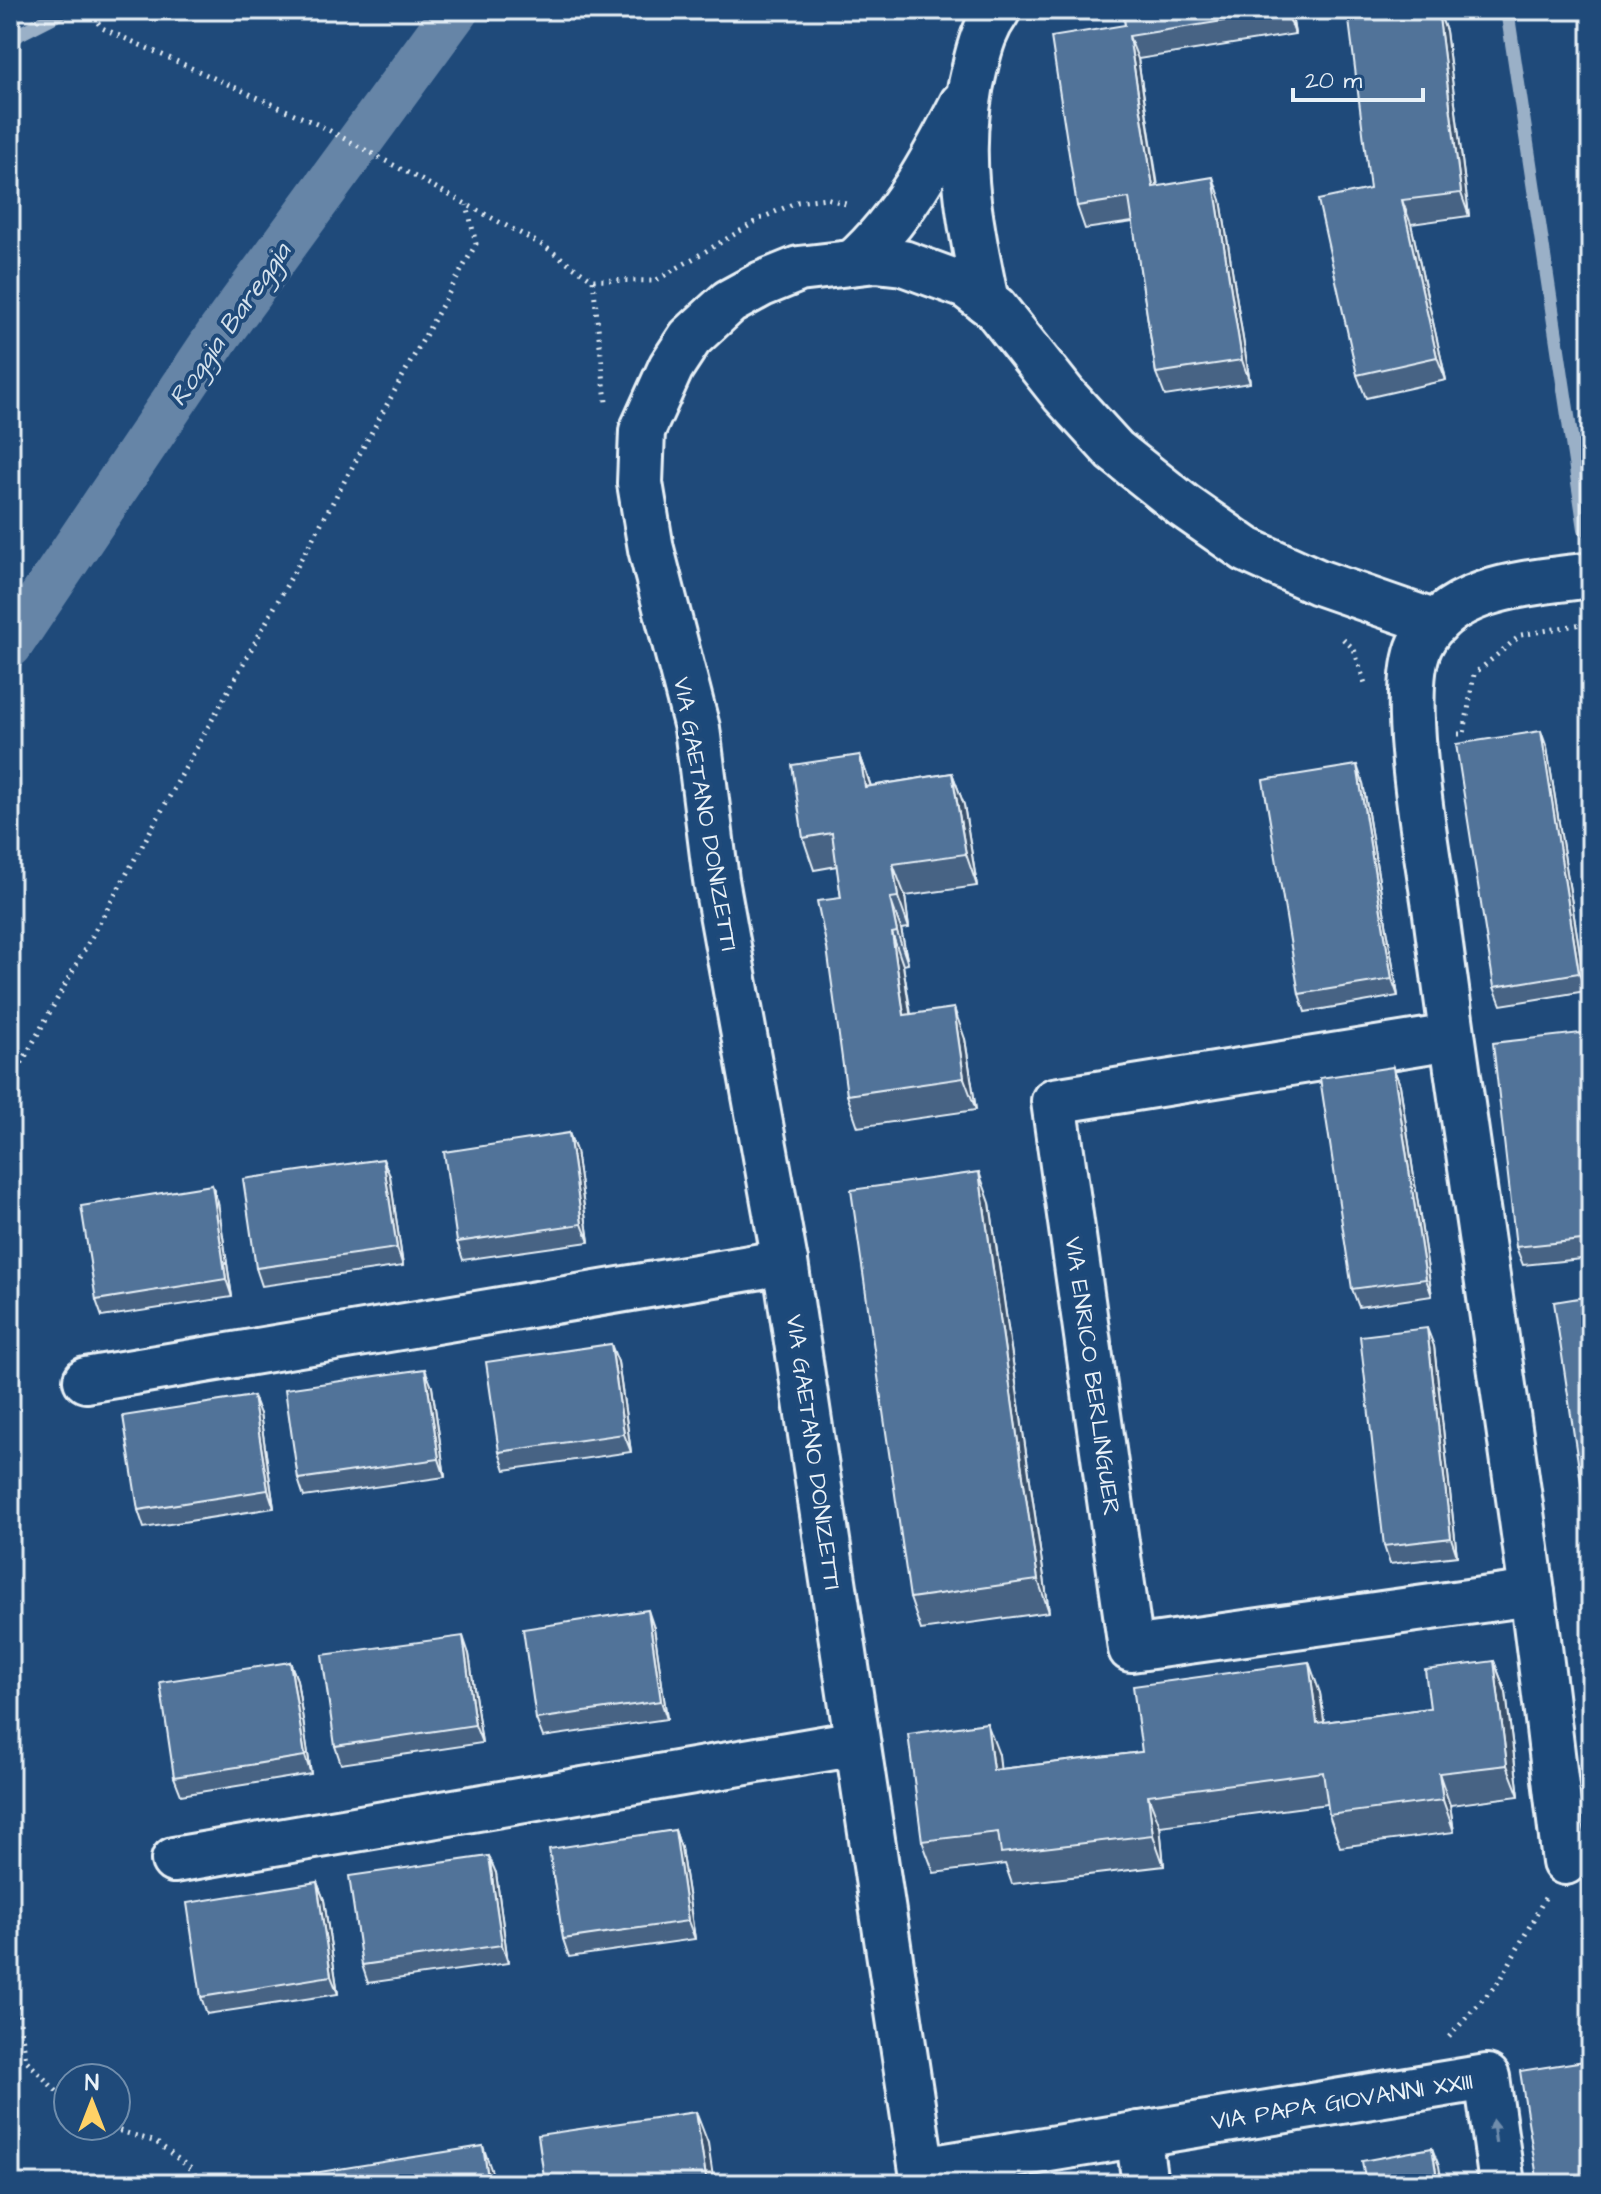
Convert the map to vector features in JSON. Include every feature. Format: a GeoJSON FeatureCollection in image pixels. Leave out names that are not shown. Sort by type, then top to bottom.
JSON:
{"type":"FeatureCollection","features":[{"type":"Feature","properties":{"kind":"street"},"geometry":{"type":"LineString","coordinates":[[986,301],[969,222],[963,131],[985,29],[998,10]]}},
{"type":"Feature","properties":{"kind":"street"},"geometry":{"type":"LineString","coordinates":[[854,262],[874,244],[899,213],[937,152],[970,88]]}},
{"type":"Feature","properties":{"kind":"street","name":"VIA GAETANO DONIZETTI"},"geometry":{"type":"LineString","coordinates":[[923,2177],[785,1262],[716,880],[697,728],[651,549],[640,483],[642,431],[671,367],[690,338],[729,302],[799,269],[876,260],[903,263],[966,286],[995,308],[1064,395],[1115,451],[1184,506],[1247,550],[1318,582],[1436,623]]}},
{"type":"Feature","properties":{"kind":"street"},"geometry":{"type":"LineString","coordinates":[[1565,1862],[1532,1593],[1451,1037],[1413,738],[1412,675],[1420,646],[1436,623],[1466,601],[1509,587],[1591,575]]}},
{"type":"Feature","properties":{"kind":"street","name":"VIA ENRICO BERLINGUER"},"geometry":{"type":"LineString","coordinates":[[1451,1037],[1054,1101],[1131,1649],[1532,1593]]}},
{"type":"Feature","properties":{"kind":"street"},"geometry":{"type":"LineString","coordinates":[[86,1380],[785,1262]]}},
{"type":"Feature","properties":{"kind":"street"},"geometry":{"type":"LineString","coordinates":[[174,1860],[857,1743]]}},
{"type":"Feature","properties":{"kind":"street","name":"VIA PAPA GIOVANNI XXIII"},"geometry":{"type":"LineString","coordinates":[[923,2177],[1138,2134],[1487,2077],[1502,2184]]}},
{"type":"Feature","properties":{"kind":"street"},"geometry":{"type":"LineString","coordinates":[[1138,2134],[1145,2184]]}},
{"type":"Feature","properties":{"kind":"path"},"geometry":{"type":"LineString","coordinates":[[88,10],[102,28],[319,125],[544,246],[593,280]]}},
{"type":"Feature","properties":{"kind":"path"},"geometry":{"type":"LineString","coordinates":[[10,1084],[476,244],[467,205]]}},
{"type":"Feature","properties":{"kind":"path"},"geometry":{"type":"LineString","coordinates":[[1413,738],[1464,734],[1474,674],[1521,635],[1591,623]]}},
{"type":"Feature","properties":{"kind":"path"},"geometry":{"type":"LineString","coordinates":[[1336,633],[1354,649],[1368,690]]}},
{"type":"Feature","properties":{"kind":"path"},"geometry":{"type":"LineString","coordinates":[[1400,2091],[1501,1979],[1565,1862]]}},
{"type":"Feature","properties":{"kind":"path"},"geometry":{"type":"LineString","coordinates":[[10,1959],[26,2060],[52,2087]]}},
{"type":"Feature","properties":{"kind":"path"},"geometry":{"type":"LineString","coordinates":[[132,2135],[156,2142],[194,2171],[196,2184]]}},
{"type":"Feature","properties":{"kind":"building"},"geometry":{"type":"Polygon","coordinates":[[[1123,10],[1286,10],[1129,36],[1153,187],[1213,177],[1242,360],[1156,373],[1129,198],[1077,206],[1051,37],[1125,25],[1123,10]]]}},
{"type":"Feature","properties":{"kind":"building"},"geometry":{"type":"Polygon","coordinates":[[[1438,10],[1461,193],[1402,200],[1437,357],[1357,375],[1318,200],[1370,189],[1349,20],[1438,10]]]}},
{"type":"Feature","properties":{"kind":"building"},"geometry":{"type":"Polygon","coordinates":[[[1541,731],[1579,973],[1494,987],[1456,744],[1541,731]]]}},
{"type":"Feature","properties":{"kind":"building"},"geometry":{"type":"Polygon","coordinates":[[[860,755],[865,787],[952,773],[966,854],[893,864],[898,897],[890,898],[897,932],[892,933],[904,1015],[954,1008],[964,1078],[847,1095],[827,948],[817,901],[841,898],[832,833],[803,838],[792,765],[860,755]]]}},
{"type":"Feature","properties":{"kind":"building"},"geometry":{"type":"Polygon","coordinates":[[[1357,765],[1392,979],[1299,994],[1263,780],[1357,765]]]}},
{"type":"Feature","properties":{"kind":"building"},"geometry":{"type":"Polygon","coordinates":[[[1589,1032],[1591,1239],[1516,1247],[1493,1043],[1589,1032]]]}},
{"type":"Feature","properties":{"kind":"building"},"geometry":{"type":"Polygon","coordinates":[[[1393,1067],[1426,1279],[1352,1289],[1320,1078],[1393,1067]]]}},
{"type":"Feature","properties":{"kind":"building"},"geometry":{"type":"Polygon","coordinates":[[[569,1133],[582,1224],[457,1242],[444,1152],[569,1133]]]}},
{"type":"Feature","properties":{"kind":"building"},"geometry":{"type":"Polygon","coordinates":[[[383,1159],[397,1248],[256,1268],[243,1179],[383,1159]]]}},
{"type":"Feature","properties":{"kind":"building"},"geometry":{"type":"Polygon","coordinates":[[[979,1172],[1038,1580],[910,1598],[851,1190],[979,1172]]]}},
{"type":"Feature","properties":{"kind":"building"},"geometry":{"type":"Polygon","coordinates":[[[212,1185],[226,1279],[96,1300],[81,1206],[212,1185]]]}},
{"type":"Feature","properties":{"kind":"building"},"geometry":{"type":"Polygon","coordinates":[[[1591,1296],[1591,1501],[1584,1502],[1554,1302],[1591,1296]]]}},
{"type":"Feature","properties":{"kind":"building"},"geometry":{"type":"Polygon","coordinates":[[[1427,1328],[1451,1538],[1384,1546],[1360,1336],[1427,1328]]]}},
{"type":"Feature","properties":{"kind":"building"},"geometry":{"type":"Polygon","coordinates":[[[611,1344],[624,1434],[499,1452],[486,1362],[611,1344]]]}},
{"type":"Feature","properties":{"kind":"building"},"geometry":{"type":"Polygon","coordinates":[[[425,1369],[439,1459],[298,1479],[285,1389],[425,1369]]]}},
{"type":"Feature","properties":{"kind":"building"},"geometry":{"type":"Polygon","coordinates":[[[253,1396],[268,1490],[138,1510],[123,1416],[253,1396]]]}},
{"type":"Feature","properties":{"kind":"building"},"geometry":{"type":"Polygon","coordinates":[[[648,1610],[661,1701],[536,1719],[523,1629],[648,1610]]]}},
{"type":"Feature","properties":{"kind":"building"},"geometry":{"type":"Polygon","coordinates":[[[463,1636],[475,1725],[335,1746],[322,1655],[463,1636]]]}},
{"type":"Feature","properties":{"kind":"building"},"geometry":{"type":"Polygon","coordinates":[[[1494,1661],[1507,1765],[1439,1773],[1443,1800],[1329,1815],[1323,1772],[1148,1795],[1153,1835],[1001,1853],[998,1832],[922,1841],[908,1734],[987,1723],[993,1770],[1142,1752],[1133,1686],[1309,1662],[1317,1723],[1430,1708],[1425,1670],[1494,1661]]]}},
{"type":"Feature","properties":{"kind":"building"},"geometry":{"type":"Polygon","coordinates":[[[290,1662],[305,1756],[174,1777],[160,1682],[290,1662]]]}},
{"type":"Feature","properties":{"kind":"building"},"geometry":{"type":"Polygon","coordinates":[[[675,1830],[688,1921],[563,1939],[549,1849],[675,1830]]]}},
{"type":"Feature","properties":{"kind":"building"},"geometry":{"type":"Polygon","coordinates":[[[489,1856],[502,1945],[362,1965],[349,1876],[489,1856]]]}},
{"type":"Feature","properties":{"kind":"building"},"geometry":{"type":"Polygon","coordinates":[[[317,1882],[331,1976],[201,1997],[187,1903],[317,1882]]]}},
{"type":"Feature","properties":{"kind":"building"},"geometry":{"type":"Polygon","coordinates":[[[1591,2060],[1591,2184],[1538,2184],[1520,2071],[1591,2060]]]}},
{"type":"Feature","properties":{"kind":"building"},"geometry":{"type":"Polygon","coordinates":[[[696,2112],[707,2184],[545,2184],[538,2135],[696,2112]]]}},
{"type":"Feature","properties":{"kind":"building"},"geometry":{"type":"Polygon","coordinates":[[[483,2146],[489,2184],[283,2184],[282,2178],[483,2146]]]}},
{"type":"Feature","properties":{"kind":"building"},"geometry":{"type":"Polygon","coordinates":[[[1432,2148],[1438,2184],[1366,2184],[1362,2161],[1432,2148]]]}},
{"type":"Feature","properties":{"kind":"building"},"geometry":{"type":"Polygon","coordinates":[[[1261,2180],[1262,2184],[1235,2184],[1261,2180]]]}},
{"type":"Feature","properties":{"kind":"waterway"},"geometry":{"type":"LineString","coordinates":[[10,43],[19,34],[66,10]]}},
{"type":"Feature","properties":{"kind":"waterway","name":"Roggia Bareggia"},"geometry":{"type":"LineString","coordinates":[[10,645],[219,334],[456,10]]}},
{"type":"Feature","properties":{"kind":"waterway"},"geometry":{"type":"LineString","coordinates":[[1507,10],[1585,529]]}}]}
